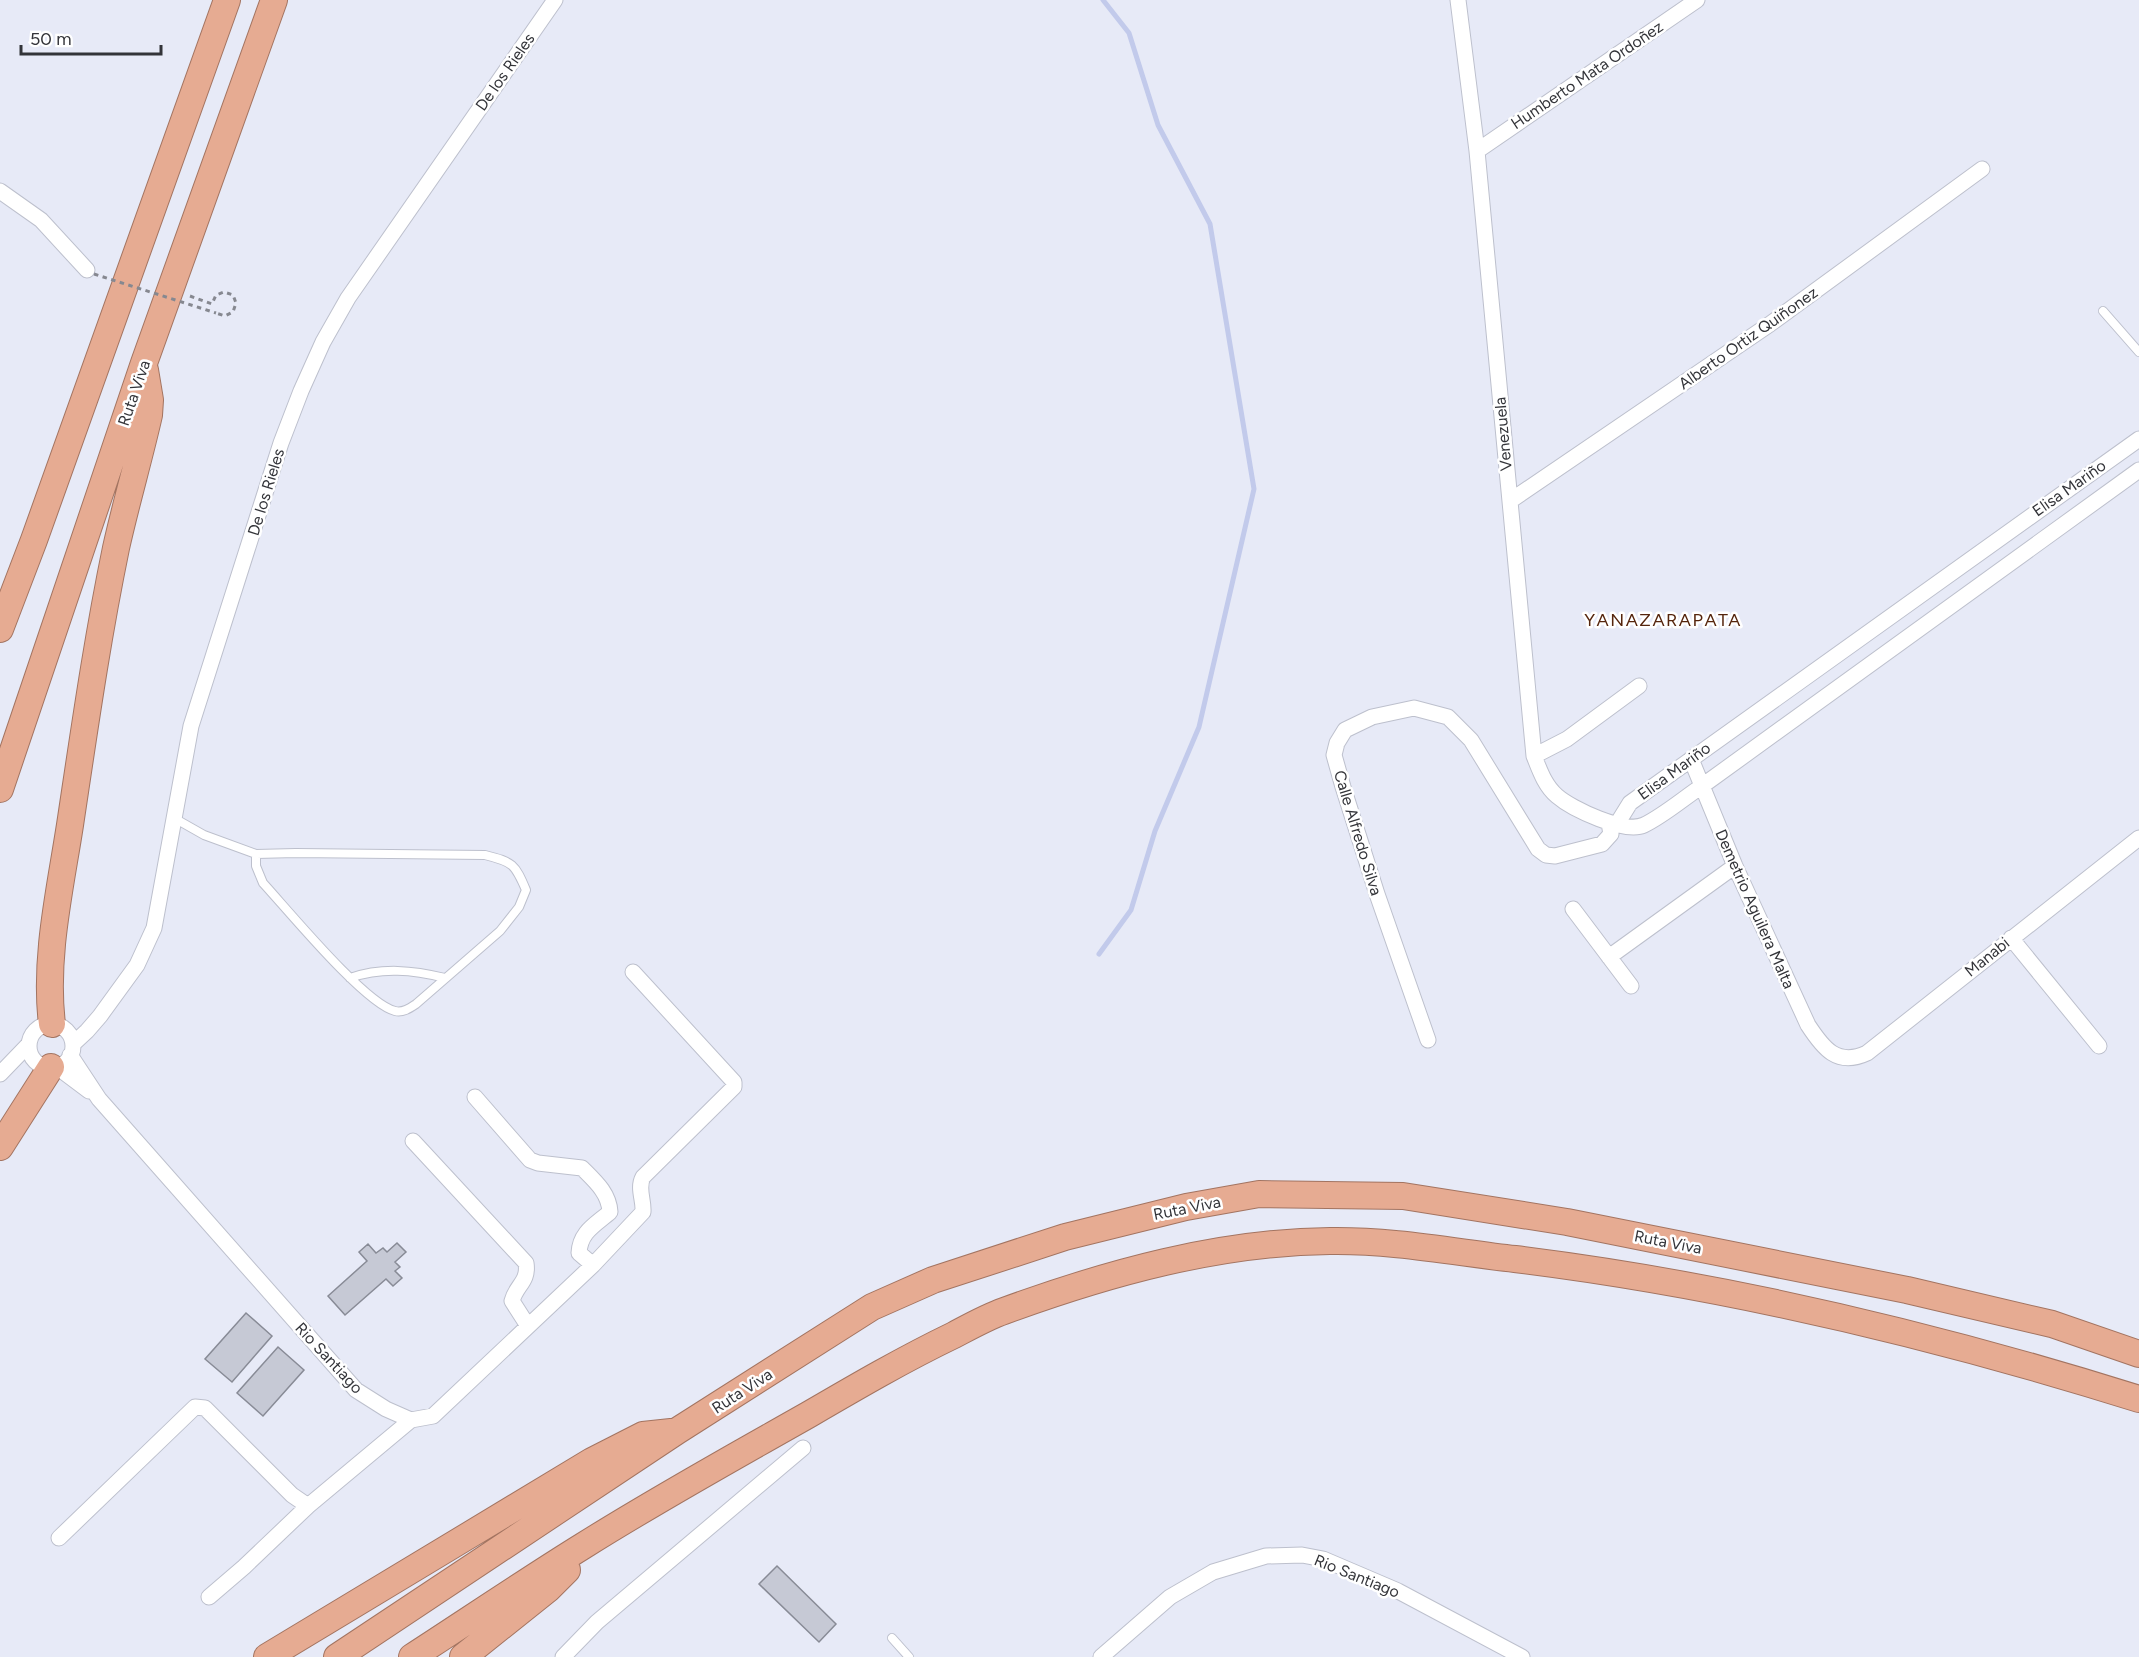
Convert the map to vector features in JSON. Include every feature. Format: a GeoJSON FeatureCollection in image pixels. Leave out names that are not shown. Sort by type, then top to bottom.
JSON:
{"type":"FeatureCollection","features":[{"type":"Feature","properties":{"kind":"highway"},"geometry":{"type":"LineString","coordinates":[[0,628],[5,608],[34,540],[227,0]]}},
{"type":"Feature","properties":{"kind":"highway","name":"Ruta Viva"},"geometry":{"type":"LineString","coordinates":[[0,789],[144,363],[274,0]]}},
{"type":"Feature","properties":{"kind":"highway"},"geometry":{"type":"LineString","coordinates":[[58,1027],[50,1006],[57,912],[96,650],[117,545],[149,415],[150,400],[144,363]]}},
{"type":"Feature","properties":{"kind":"highway"},"geometry":{"type":"LineString","coordinates":[[0,1147],[57,1059]]}},
{"type":"Feature","properties":{"kind":"highway","name":"Ruta Viva"},"geometry":{"type":"LineString","coordinates":[[337,1657],[677,1431],[872,1307],[933,1280],[1065,1237],[1186,1207],[1259,1194],[1403,1196],[1567,1222],[1929,1295],[2052,1324],[2139,1354]]}},
{"type":"Feature","properties":{"kind":"highway"},"geometry":{"type":"LineString","coordinates":[[412,1657],[585,1545],[693,1480],[914,1354],[999,1312],[1108,1277],[1214,1252],[1276,1244],[1329,1241],[1377,1242],[1548,1263],[1718,1290],[2026,1364],[2139,1399]]}},
{"type":"Feature","properties":{"kind":"highway"},"geometry":{"type":"LineString","coordinates":[[267,1657],[592,1461],[643,1435],[677,1431]]}},
{"type":"Feature","properties":{"kind":"highway"},"geometry":{"type":"LineString","coordinates":[[463,1657],[558,1580],[585,1545]]}},
{"type":"Feature","properties":{"kind":"street","name":"De los Rieles"},"geometry":{"type":"LineString","coordinates":[[57,1059],[100,1016],[137,965],[154,928],[191,726],[281,443],[323,342],[348,298],[555,0]]}},
{"type":"Feature","properties":{"kind":"street","name":"Venezuela"},"geometry":{"type":"LineString","coordinates":[[1458,0],[1477,151],[1534,756],[1544,780],[1557,796],[1579,810],[1613,824]]}},
{"type":"Feature","properties":{"kind":"street","name":"Humberto Mata Ordoñez"},"geometry":{"type":"LineString","coordinates":[[1477,151],[1697,0]]}},
{"type":"Feature","properties":{"kind":"street","name":"Alberto Ortiz Quiñonez"},"geometry":{"type":"LineString","coordinates":[[1509,501],[1770,324],[1982,169]]}},
{"type":"Feature","properties":{"kind":"street"},"geometry":{"type":"LineString","coordinates":[[0,191],[41,220],[90,272]]}},
{"type":"Feature","properties":{"kind":"street","name":"Elisa Mariño"},"geometry":{"type":"LineString","coordinates":[[1613,824],[1630,803],[2139,439]]}},
{"type":"Feature","properties":{"kind":"street","name":"Elisa Mariño"},"geometry":{"type":"LineString","coordinates":[[1613,824],[1641,826],[1702,786],[2139,470]]}},
{"type":"Feature","properties":{"kind":"street"},"geometry":{"type":"LineString","coordinates":[[1534,756],[1567,739],[1639,686]]}},
{"type":"Feature","properties":{"kind":"street","name":"Calle Alfredo Silva"},"geometry":{"type":"LineString","coordinates":[[1428,1040],[1342,787],[1334,755],[1336,743],[1345,730],[1372,717],[1414,708],[1448,717],[1471,740],[1538,849],[1546,855],[1555,856],[1602,844],[1611,834],[1613,824]]}},
{"type":"Feature","properties":{"kind":"street","name":"Demetrio Aguilera Malta"},"geometry":{"type":"LineString","coordinates":[[1691,759],[1735,866],[1808,1025],[1818,1041],[1830,1052]]}},
{"type":"Feature","properties":{"kind":"street","name":"Manabi"},"geometry":{"type":"LineString","coordinates":[[1830,1052],[1842,1058],[1856,1058],[1866,1053],[2139,838]]}},
{"type":"Feature","properties":{"kind":"street"},"geometry":{"type":"LineString","coordinates":[[1610,957],[1735,866]]}},
{"type":"Feature","properties":{"kind":"street"},"geometry":{"type":"LineString","coordinates":[[1573,909],[1631,986]]}},
{"type":"Feature","properties":{"kind":"street"},"geometry":{"type":"LineString","coordinates":[[2011,938],[2099,1046]]}},
{"type":"Feature","properties":{"kind":"street"},"geometry":{"type":"LineString","coordinates":[[209,1597],[244,1568],[308,1506],[411,1420],[433,1416],[593,1265],[643,1212],[644,1202],[640,1188],[644,1178],[734,1088],[734,1082],[633,972]]}},
{"type":"Feature","properties":{"kind":"street"},"geometry":{"type":"LineString","coordinates":[[0,1074],[29,1044],[34,1031],[39,1027],[82,1025],[100,1016]]}},
{"type":"Feature","properties":{"kind":"street"},"geometry":{"type":"LineString","coordinates":[[57,1059],[58,1027]]}},
{"type":"Feature","properties":{"kind":"street"},"geometry":{"type":"LineString","coordinates":[[29,1044],[32,1056],[57,1059]]}},
{"type":"Feature","properties":{"kind":"street"},"geometry":{"type":"LineString","coordinates":[[0,1074],[57,1059]]}},
{"type":"Feature","properties":{"kind":"street","name":"Rio Santiago"},"geometry":{"type":"LineString","coordinates":[[57,1059],[99,1099],[356,1390],[386,1409],[411,1420]]}},
{"type":"Feature","properties":{"kind":"street"},"geometry":{"type":"LineString","coordinates":[[475,1098],[530,1160],[582,1168],[603,1189],[610,1204],[610,1212],[582,1236],[579,1243],[579,1253],[593,1265]]}},
{"type":"Feature","properties":{"kind":"street"},"geometry":{"type":"LineString","coordinates":[[413,1141],[526,1263],[527,1272],[524,1281],[514,1293],[512,1301],[528,1326]]}},
{"type":"Feature","properties":{"kind":"street"},"geometry":{"type":"LineString","coordinates":[[59,1538],[195,1407],[205,1408],[292,1495],[308,1506]]}},
{"type":"Feature","properties":{"kind":"street"},"geometry":{"type":"LineString","coordinates":[[562,1657],[597,1622],[803,1448]]}},
{"type":"Feature","properties":{"kind":"street","name":"Rio Santiago"},"geometry":{"type":"LineString","coordinates":[[1101,1657],[1170,1597],[1213,1572],[1266,1556],[1302,1555],[1323,1559],[1398,1591],[1522,1657]]}},
{"type":"Feature","properties":{"kind":"lane"},"geometry":{"type":"LineString","coordinates":[[2103,311],[2139,352]]}},
{"type":"Feature","properties":{"kind":"lane"},"geometry":{"type":"LineString","coordinates":[[174,818],[204,835],[256,854],[485,855],[501,859],[517,868],[526,890],[519,907],[500,931],[416,1004],[397,1012],[387,1008],[350,978],[263,883],[256,866],[256,854]]}},
{"type":"Feature","properties":{"kind":"lane"},"geometry":{"type":"LineString","coordinates":[[350,978],[380,970],[414,971],[445,978]]}},
{"type":"Feature","properties":{"kind":"lane"},"geometry":{"type":"LineString","coordinates":[[892,1638],[909,1657]]}},
{"type":"Feature","properties":{"kind":"path"},"geometry":{"type":"LineString","coordinates":[[90,272],[225,316],[233,312],[236,303],[233,295],[224,292],[216,295],[212,304]]}},
{"type":"Feature","properties":{"kind":"building"},"geometry":{"type":"Polygon","coordinates":[[[397,1243],[406,1252],[395,1262],[400,1267],[395,1271],[402,1278],[393,1286],[386,1279],[345,1315],[328,1296],[367,1261],[359,1252],[368,1244],[376,1253],[383,1248],[387,1252],[397,1243]]]}},
{"type":"Feature","properties":{"kind":"building"},"geometry":{"type":"Polygon","coordinates":[[[246,1313],[272,1336],[232,1382],[205,1359],[246,1313]]]}},
{"type":"Feature","properties":{"kind":"building"},"geometry":{"type":"Polygon","coordinates":[[[278,1347],[304,1370],[263,1416],[237,1393],[278,1347]]]}},
{"type":"Feature","properties":{"kind":"building"},"geometry":{"type":"Polygon","coordinates":[[[777,1566],[836,1624],[819,1642],[759,1584],[777,1566]]]}},
{"type":"Feature","properties":{"kind":"waterway"},"geometry":{"type":"LineString","coordinates":[[1099,954],[1131,910],[1155,831],[1199,727],[1254,489],[1210,224],[1158,125],[1129,33],[1103,0]]}},
{"type":"Feature","properties":{"kind":"district","name":"YANAZARAPATA"},"geometry":{"type":"Point","coordinates":[1663,620]}}]}
